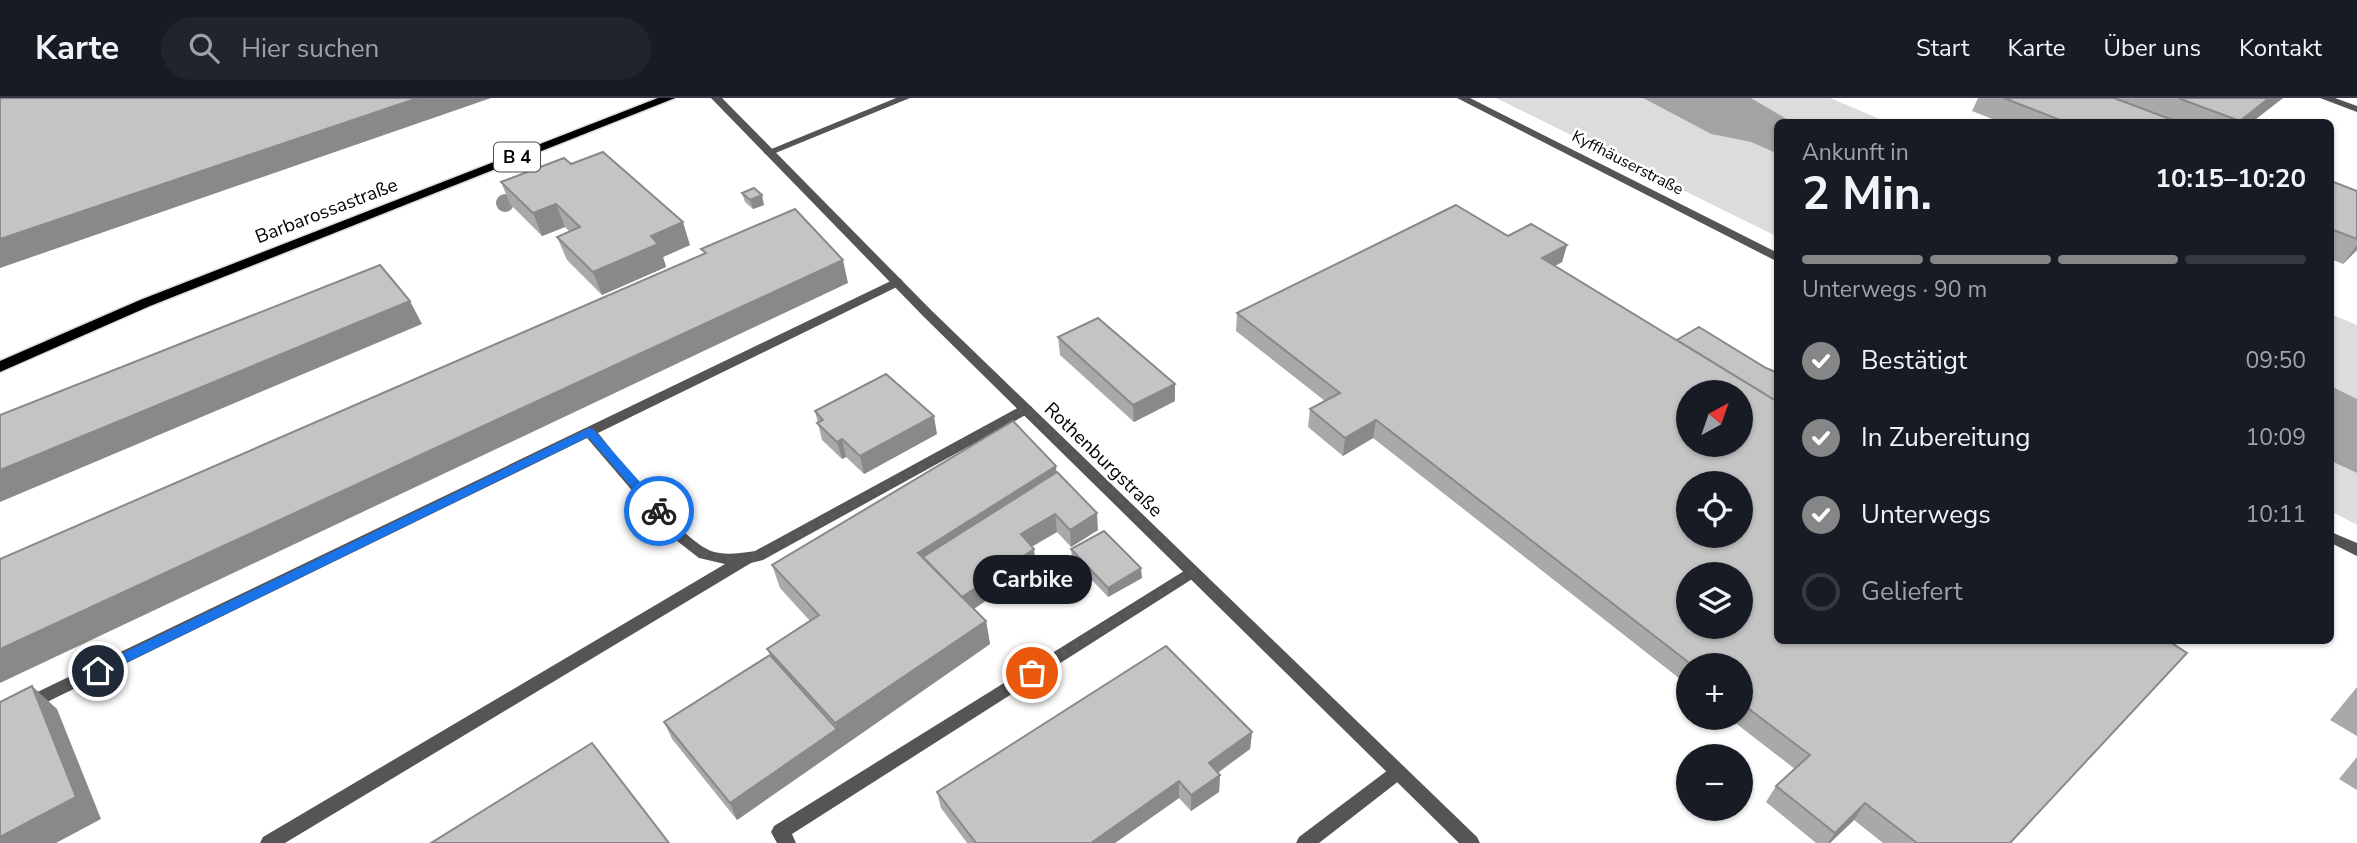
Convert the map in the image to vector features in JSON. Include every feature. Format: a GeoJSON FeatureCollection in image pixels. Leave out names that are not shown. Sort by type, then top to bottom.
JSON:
{"type":"FeatureCollection","features":[{"type":"Feature","properties":{"kind":"main road","name":"Barbarossastraße"},"geometry":{"type":"LineString","coordinates":[[0,367],[145,303],[669,98]]}},
{"type":"Feature","properties":{"kind":"street","name":"Rothenburgstraße"},"geometry":{"type":"LineString","coordinates":[[716,98],[897,282],[1471,843]]}},
{"type":"Feature","properties":{"kind":"street"},"geometry":{"type":"LineString","coordinates":[[769,152],[905,98]]}},
{"type":"Feature","properties":{"kind":"street","name":"Kyffhäuserstraße"},"geometry":{"type":"LineString","coordinates":[[1462,98],[1774,256]]}},
{"type":"Feature","properties":{"kind":"street"},"geometry":{"type":"LineString","coordinates":[[2325,98],[2357,109]]}},
{"type":"Feature","properties":{"kind":"street"},"geometry":{"type":"LineString","coordinates":[[0,718],[897,282]]}},
{"type":"Feature","properties":{"kind":"street"},"geometry":{"type":"LineString","coordinates":[[589,431],[685,542],[715,558],[746,559],[758,556],[1026,409]]}},
{"type":"Feature","properties":{"kind":"street"},"geometry":{"type":"LineString","coordinates":[[2334,538],[2357,550]]}},
{"type":"Feature","properties":{"kind":"street"},"geometry":{"type":"LineString","coordinates":[[269,843],[746,559]]}},
{"type":"Feature","properties":{"kind":"street"},"geometry":{"type":"LineString","coordinates":[[787,843],[780,832],[1192,572]]}},
{"type":"Feature","properties":{"kind":"street"},"geometry":{"type":"LineString","coordinates":[[1305,843],[1398,772]]}},
{"type":"Feature","properties":{"kind":"shaded area"},"geometry":{"type":"Polygon","coordinates":[[[1496,98],[1643,98],[1711,134],[1751,142],[1774,152],[1774,235],[1496,98]]]}},
{"type":"Feature","properties":{"kind":"shaded area"},"geometry":{"type":"Polygon","coordinates":[[[1643,98],[1751,98],[1787,119],[1774,119],[1774,152],[1751,142],[1711,134],[1643,98]]]}},
{"type":"Feature","properties":{"kind":"shaded area"},"geometry":{"type":"Polygon","coordinates":[[[1751,98],[1830,98],[1880,119],[1787,119],[1751,98]]]}},
{"type":"Feature","properties":{"kind":"shaded area"},"geometry":{"type":"Polygon","coordinates":[[[2334,315],[2357,325],[2357,399],[2334,388],[2334,315]]]}},
{"type":"Feature","properties":{"kind":"shaded area"},"geometry":{"type":"Polygon","coordinates":[[[2334,388],[2357,399],[2357,473],[2334,462],[2334,388]]]}},
{"type":"Feature","properties":{"kind":"shaded area"},"geometry":{"type":"Polygon","coordinates":[[[2334,462],[2357,473],[2357,525],[2334,513],[2334,462]]]}},
{"type":"Feature","properties":{"kind":"building"},"geometry":{"type":"Polygon","coordinates":[[[0,98],[418,98],[0,239],[0,98]]]}},
{"type":"Feature","properties":{"kind":"building"},"geometry":{"type":"Polygon","coordinates":[[[2004,98],[2114,98],[2170,119],[2057,119],[2004,98]]]}},
{"type":"Feature","properties":{"kind":"building"},"geometry":{"type":"Polygon","coordinates":[[[2178,98],[2269,98],[2243,119],[2235,119],[2178,98]]]}},
{"type":"Feature","properties":{"kind":"building"},"geometry":{"type":"Polygon","coordinates":[[[603,152],[683,222],[651,236],[658,244],[593,272],[557,237],[580,227],[556,204],[533,213],[501,182],[564,158],[571,164],[603,152]]]}},
{"type":"Feature","properties":{"kind":"building"},"geometry":{"type":"Polygon","coordinates":[[[2334,182],[2357,191],[2357,239],[2334,230],[2334,182]]]}},
{"type":"Feature","properties":{"kind":"building"},"geometry":{"type":"Polygon","coordinates":[[[754,188],[762,195],[750,200],[742,193],[754,188]]]}},
{"type":"Feature","properties":{"kind":"building"},"geometry":{"type":"Polygon","coordinates":[[[1456,205],[1508,236],[1531,224],[1567,245],[1542,258],[1742,380],[1676,380],[1676,457],[1754,457],[1754,387],[1774,400],[1774,644],[2173,644],[2187,653],[2010,843],[1917,843],[1865,803],[1835,833],[1776,786],[1810,755],[1753,712],[1753,653],[1677,653],[1376,420],[1345,438],[1310,409],[1340,393],[1237,313],[1456,205]]]}},
{"type":"Feature","properties":{"kind":"building"},"geometry":{"type":"Polygon","coordinates":[[[795,209],[843,260],[0,649],[0,559],[706,253],[701,249],[795,209]]]}},
{"type":"Feature","properties":{"kind":"building"},"geometry":{"type":"Polygon","coordinates":[[[380,265],[410,301],[0,470],[0,415],[380,265]]]}},
{"type":"Feature","properties":{"kind":"building"},"geometry":{"type":"Polygon","coordinates":[[[1098,318],[1175,384],[1133,405],[1058,337],[1098,318]]]}},
{"type":"Feature","properties":{"kind":"building"},"geometry":{"type":"Polygon","coordinates":[[[1699,327],[1774,371],[1774,400],[1754,387],[1754,380],[1742,380],[1677,340],[1699,327]]]}},
{"type":"Feature","properties":{"kind":"building"},"geometry":{"type":"Polygon","coordinates":[[[886,374],[934,416],[860,456],[842,439],[837,442],[817,423],[823,420],[815,411],[886,374]]]}},
{"type":"Feature","properties":{"kind":"building"},"geometry":{"type":"Polygon","coordinates":[[[1013,421],[1056,466],[918,553],[986,621],[835,723],[767,649],[819,615],[772,565],[1013,421]]]}},
{"type":"Feature","properties":{"kind":"building"},"geometry":{"type":"Polygon","coordinates":[[[1057,472],[1097,513],[1070,530],[1055,514],[1021,534],[1034,549],[962,597],[923,557],[1057,472]]]}},
{"type":"Feature","properties":{"kind":"building"},"geometry":{"type":"Polygon","coordinates":[[[1104,531],[1141,568],[1108,588],[1071,549],[1104,531]]]}},
{"type":"Feature","properties":{"kind":"building"},"geometry":{"type":"Polygon","coordinates":[[[1166,646],[1252,732],[1209,763],[1220,775],[1191,795],[1179,781],[1091,843],[976,843],[937,792],[1166,646]]]}},
{"type":"Feature","properties":{"kind":"building"},"geometry":{"type":"Polygon","coordinates":[[[770,655],[837,729],[730,803],[664,722],[770,655]]]}},
{"type":"Feature","properties":{"kind":"building"},"geometry":{"type":"Polygon","coordinates":[[[32,686],[76,797],[0,837],[0,702],[32,686]]]}},
{"type":"Feature","properties":{"kind":"building"},"geometry":{"type":"Polygon","coordinates":[[[592,743],[669,843],[431,843],[592,743]]]}},
{"type":"Feature","properties":{"kind":"way so far"},"geometry":{"type":"LineString","coordinates":[[659,511],[685,542],[696,550],[715,558],[733,560],[758,556],[1026,409],[1192,572],[1032,673]]}},
{"type":"Feature","properties":{"kind":"place","name":"Carbike"},"geometry":{"type":"Point","coordinates":[1032,673]}},
{"type":"Feature","properties":{"kind":"route"},"geometry":{"type":"LineString","coordinates":[[98,671],[589,431],[659,511]]}}]}
